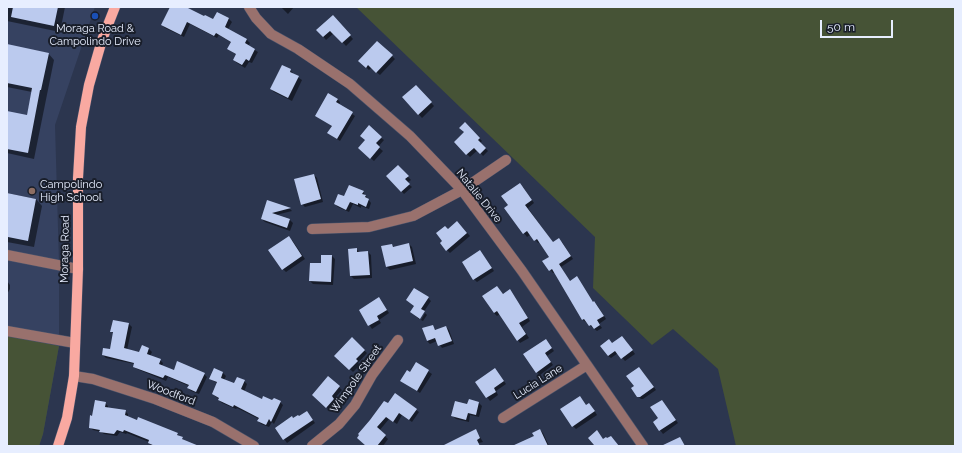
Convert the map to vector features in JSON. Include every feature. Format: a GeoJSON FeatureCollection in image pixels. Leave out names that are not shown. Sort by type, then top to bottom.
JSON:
{"type":"FeatureCollection","features":[{"type":"Feature","properties":{"kind":"main road","name":"Moraga Road"},"geometry":{"type":"LineString","coordinates":[[58,446],[67,418],[74,376],[78,269],[78,178],[81,127],[89,85],[102,40],[115,7]]}},
{"type":"Feature","properties":{"kind":"street","name":"Natalie Drive"},"geometry":{"type":"LineString","coordinates":[[248,7],[271,34],[298,49],[350,84],[410,136],[462,190],[522,271],[621,412],[643,446]]}},
{"type":"Feature","properties":{"kind":"street"},"geometry":{"type":"LineString","coordinates":[[312,229],[363,228],[413,216],[462,190],[506,160]]}},
{"type":"Feature","properties":{"kind":"street"},"geometry":{"type":"LineString","coordinates":[[7,255],[78,269]]}},
{"type":"Feature","properties":{"kind":"street"},"geometry":{"type":"LineString","coordinates":[[7,331],[75,343]]}},
{"type":"Feature","properties":{"kind":"street","name":"Wimpole Street"},"geometry":{"type":"LineString","coordinates":[[312,446],[339,424],[355,405],[372,375],[398,340]]}},
{"type":"Feature","properties":{"kind":"street","name":"Lucia Lane"},"geometry":{"type":"LineString","coordinates":[[503,418],[587,365]]}},
{"type":"Feature","properties":{"kind":"street","name":"Woodford"},"geometry":{"type":"LineString","coordinates":[[74,376],[93,379],[155,399],[213,422],[254,446]]}},
{"type":"Feature","properties":{"kind":"shaded area","name":"Campolindo High School"},"geometry":{"type":"Polygon","coordinates":[[[7,7],[95,7],[55,125],[59,263],[59,346],[43,434],[39,446],[7,446],[7,7]]]}},
{"type":"Feature","properties":{"kind":"green space"},"geometry":{"type":"Polygon","coordinates":[[[356,7],[955,7],[955,446],[736,446],[718,369],[673,329],[652,345],[593,288],[595,237],[356,7]]]}},
{"type":"Feature","properties":{"kind":"green space"},"geometry":{"type":"Polygon","coordinates":[[[7,335],[59,346],[43,434],[39,446],[7,446],[7,335]]]}},
{"type":"Feature","properties":{"kind":"building"},"geometry":{"type":"Polygon","coordinates":[[[13,7],[58,7],[54,26],[11,17],[13,7]]]}},
{"type":"Feature","properties":{"kind":"building"},"geometry":{"type":"Polygon","coordinates":[[[170,7],[186,7],[213,19],[217,12],[229,18],[225,27],[247,39],[245,43],[255,49],[249,61],[246,59],[242,65],[233,60],[236,54],[227,49],[231,42],[216,33],[214,36],[187,22],[181,35],[161,25],[170,7]]]}},
{"type":"Feature","properties":{"kind":"building"},"geometry":{"type":"Polygon","coordinates":[[[333,15],[351,35],[342,43],[330,31],[323,37],[316,30],[333,15]]]}},
{"type":"Feature","properties":{"kind":"building"},"geometry":{"type":"Polygon","coordinates":[[[377,41],[393,55],[376,73],[368,65],[366,68],[358,61],[377,41]]]}},
{"type":"Feature","properties":{"kind":"building"},"geometry":{"type":"Polygon","coordinates":[[[7,44],[49,53],[40,90],[28,153],[7,149],[7,111],[27,115],[32,88],[7,83],[7,44]]]}},
{"type":"Feature","properties":{"kind":"building"},"geometry":{"type":"Polygon","coordinates":[[[282,65],[291,69],[290,72],[299,76],[288,98],[270,89],[282,65]]]}},
{"type":"Feature","properties":{"kind":"building"},"geometry":{"type":"Polygon","coordinates":[[[416,85],[432,102],[418,115],[402,97],[416,85]]]}},
{"type":"Feature","properties":{"kind":"building"},"geometry":{"type":"Polygon","coordinates":[[[328,93],[338,99],[336,102],[353,112],[337,139],[327,133],[332,126],[315,116],[328,93]]]}},
{"type":"Feature","properties":{"kind":"building"},"geometry":{"type":"Polygon","coordinates":[[[465,122],[480,138],[478,140],[486,148],[480,154],[474,148],[466,155],[454,142],[464,132],[459,128],[465,122]]]}},
{"type":"Feature","properties":{"kind":"building"},"geometry":{"type":"Polygon","coordinates":[[[369,125],[382,137],[376,143],[380,147],[370,159],[358,148],[365,140],[360,136],[369,125]]]}},
{"type":"Feature","properties":{"kind":"building"},"geometry":{"type":"Polygon","coordinates":[[[398,165],[409,176],[405,179],[410,184],[401,192],[386,176],[398,165]]]}},
{"type":"Feature","properties":{"kind":"building"},"geometry":{"type":"Polygon","coordinates":[[[314,174],[321,199],[301,205],[294,179],[314,174]]]}},
{"type":"Feature","properties":{"kind":"building"},"geometry":{"type":"Polygon","coordinates":[[[520,183],[532,200],[525,205],[553,242],[559,238],[571,256],[559,264],[570,281],[577,276],[593,302],[594,301],[604,316],[597,320],[600,325],[594,329],[591,325],[589,326],[584,319],[582,320],[552,269],[549,271],[542,261],[549,257],[537,239],[534,241],[527,231],[523,234],[504,208],[508,205],[501,196],[520,183]]]}},
{"type":"Feature","properties":{"kind":"building"},"geometry":{"type":"Polygon","coordinates":[[[349,185],[364,191],[362,194],[366,195],[365,197],[369,199],[366,207],[358,203],[358,205],[350,202],[346,210],[334,204],[338,194],[344,196],[349,185]]]}},
{"type":"Feature","properties":{"kind":"building"},"geometry":{"type":"Polygon","coordinates":[[[7,193],[36,199],[28,241],[8,237],[7,193]]]}},
{"type":"Feature","properties":{"kind":"building"},"geometry":{"type":"Polygon","coordinates":[[[267,200],[291,208],[272,213],[290,219],[287,228],[261,219],[267,200]]]}},
{"type":"Feature","properties":{"kind":"building"},"geometry":{"type":"Polygon","coordinates":[[[457,221],[467,233],[446,251],[440,243],[442,241],[436,233],[445,226],[448,229],[457,221]]]}},
{"type":"Feature","properties":{"kind":"building"},"geometry":{"type":"Polygon","coordinates":[[[289,236],[302,256],[282,270],[268,250],[289,236]]]}},
{"type":"Feature","properties":{"kind":"building"},"geometry":{"type":"Polygon","coordinates":[[[409,243],[413,261],[386,267],[381,246],[392,244],[393,247],[409,243]]]}},
{"type":"Feature","properties":{"kind":"building"},"geometry":{"type":"Polygon","coordinates":[[[357,248],[357,252],[368,251],[370,275],[350,276],[348,249],[357,248]]]}},
{"type":"Feature","properties":{"kind":"building"},"geometry":{"type":"Polygon","coordinates":[[[480,250],[492,268],[473,280],[462,262],[480,250]]]}},
{"type":"Feature","properties":{"kind":"building"},"geometry":{"type":"Polygon","coordinates":[[[321,255],[332,255],[331,282],[309,281],[310,263],[321,263],[321,255]]]}},
{"type":"Feature","properties":{"kind":"building"},"geometry":{"type":"Polygon","coordinates":[[[497,286],[503,294],[510,289],[528,318],[519,323],[526,334],[517,341],[497,311],[494,313],[482,296],[497,286]]]}},
{"type":"Feature","properties":{"kind":"building"},"geometry":{"type":"Polygon","coordinates":[[[414,288],[429,297],[421,309],[425,311],[420,319],[410,312],[414,306],[406,300],[414,288]]]}},
{"type":"Feature","properties":{"kind":"building"},"geometry":{"type":"Polygon","coordinates":[[[379,297],[387,310],[377,316],[379,320],[368,326],[359,310],[379,297]]]}},
{"type":"Feature","properties":{"kind":"building"},"geometry":{"type":"Polygon","coordinates":[[[113,320],[129,323],[124,348],[139,352],[142,345],[149,348],[147,354],[161,359],[159,364],[174,370],[177,361],[205,373],[196,392],[187,388],[189,385],[165,375],[163,378],[133,367],[134,363],[102,355],[103,348],[110,349],[113,332],[110,332],[113,320]]]}},
{"type":"Feature","properties":{"kind":"building"},"geometry":{"type":"Polygon","coordinates":[[[433,325],[435,330],[446,326],[452,341],[438,346],[435,338],[427,341],[422,328],[433,325]]]}},
{"type":"Feature","properties":{"kind":"building"},"geometry":{"type":"Polygon","coordinates":[[[622,336],[633,350],[621,359],[615,351],[608,356],[600,346],[609,339],[612,343],[622,336]]]}},
{"type":"Feature","properties":{"kind":"building"},"geometry":{"type":"Polygon","coordinates":[[[352,337],[365,350],[356,359],[358,361],[349,370],[334,356],[352,337]]]}},
{"type":"Feature","properties":{"kind":"building"},"geometry":{"type":"Polygon","coordinates":[[[546,339],[552,348],[545,353],[551,362],[536,373],[523,354],[546,339]]]}},
{"type":"Feature","properties":{"kind":"building"},"geometry":{"type":"Polygon","coordinates":[[[416,362],[429,370],[417,391],[400,381],[407,370],[410,372],[416,362]]]}},
{"type":"Feature","properties":{"kind":"building"},"geometry":{"type":"Polygon","coordinates":[[[639,367],[654,387],[640,397],[637,397],[631,388],[634,386],[626,376],[639,367]]]}},
{"type":"Feature","properties":{"kind":"building"},"geometry":{"type":"Polygon","coordinates":[[[214,368],[223,372],[221,378],[234,383],[237,377],[245,380],[241,389],[262,399],[263,396],[272,400],[274,398],[281,401],[271,422],[269,419],[266,425],[257,421],[259,418],[234,405],[233,407],[218,400],[219,398],[212,394],[217,382],[209,379],[214,368]]]}},
{"type":"Feature","properties":{"kind":"building"},"geometry":{"type":"Polygon","coordinates":[[[495,368],[504,381],[494,388],[496,392],[486,398],[475,382],[495,368]]]}},
{"type":"Feature","properties":{"kind":"building"},"geometry":{"type":"Polygon","coordinates":[[[328,376],[340,386],[332,396],[334,399],[326,408],[312,395],[328,376]]]}},
{"type":"Feature","properties":{"kind":"building"},"geometry":{"type":"Polygon","coordinates":[[[395,393],[417,409],[409,420],[399,413],[393,422],[386,417],[377,427],[386,435],[377,446],[366,446],[357,438],[359,435],[358,434],[384,401],[388,403],[395,393]]]}},
{"type":"Feature","properties":{"kind":"building"},"geometry":{"type":"Polygon","coordinates":[[[580,396],[586,405],[589,403],[595,411],[572,427],[560,409],[580,396]]]}},
{"type":"Feature","properties":{"kind":"building"},"geometry":{"type":"Polygon","coordinates":[[[469,399],[479,402],[476,415],[468,413],[466,420],[451,416],[455,401],[467,404],[469,399]]]}},
{"type":"Feature","properties":{"kind":"building"},"geometry":{"type":"Polygon","coordinates":[[[95,400],[106,402],[105,407],[126,410],[125,415],[137,420],[138,417],[178,433],[177,435],[183,437],[182,439],[199,446],[155,446],[148,443],[149,440],[124,430],[123,432],[117,430],[114,434],[99,432],[100,430],[89,428],[90,415],[92,416],[95,400]]]}},
{"type":"Feature","properties":{"kind":"building"},"geometry":{"type":"Polygon","coordinates":[[[662,400],[676,420],[659,431],[653,422],[658,418],[650,407],[662,400]]]}},
{"type":"Feature","properties":{"kind":"building"},"geometry":{"type":"Polygon","coordinates":[[[307,411],[313,420],[283,440],[275,428],[292,416],[293,418],[298,415],[299,416],[307,411]]]}},
{"type":"Feature","properties":{"kind":"building"},"geometry":{"type":"Polygon","coordinates":[[[476,429],[480,438],[477,440],[480,446],[442,446],[476,429]]]}},
{"type":"Feature","properties":{"kind":"building"},"geometry":{"type":"Polygon","coordinates":[[[540,429],[548,446],[512,446],[534,436],[532,433],[540,429]]]}},
{"type":"Feature","properties":{"kind":"building"},"geometry":{"type":"Polygon","coordinates":[[[597,430],[603,439],[611,436],[619,446],[592,446],[594,445],[588,438],[597,430]]]}},
{"type":"Feature","properties":{"kind":"building"},"geometry":{"type":"Polygon","coordinates":[[[680,437],[685,446],[661,446],[680,437]]]}},
{"type":"Feature","properties":{"kind":"place","name":"Moraga Road & Campolindo Drive"},"geometry":{"type":"Point","coordinates":[95,16]}},
{"type":"Feature","properties":{"kind":"place","name":"Campolindo High School"},"geometry":{"type":"Point","coordinates":[32,191]}}]}
